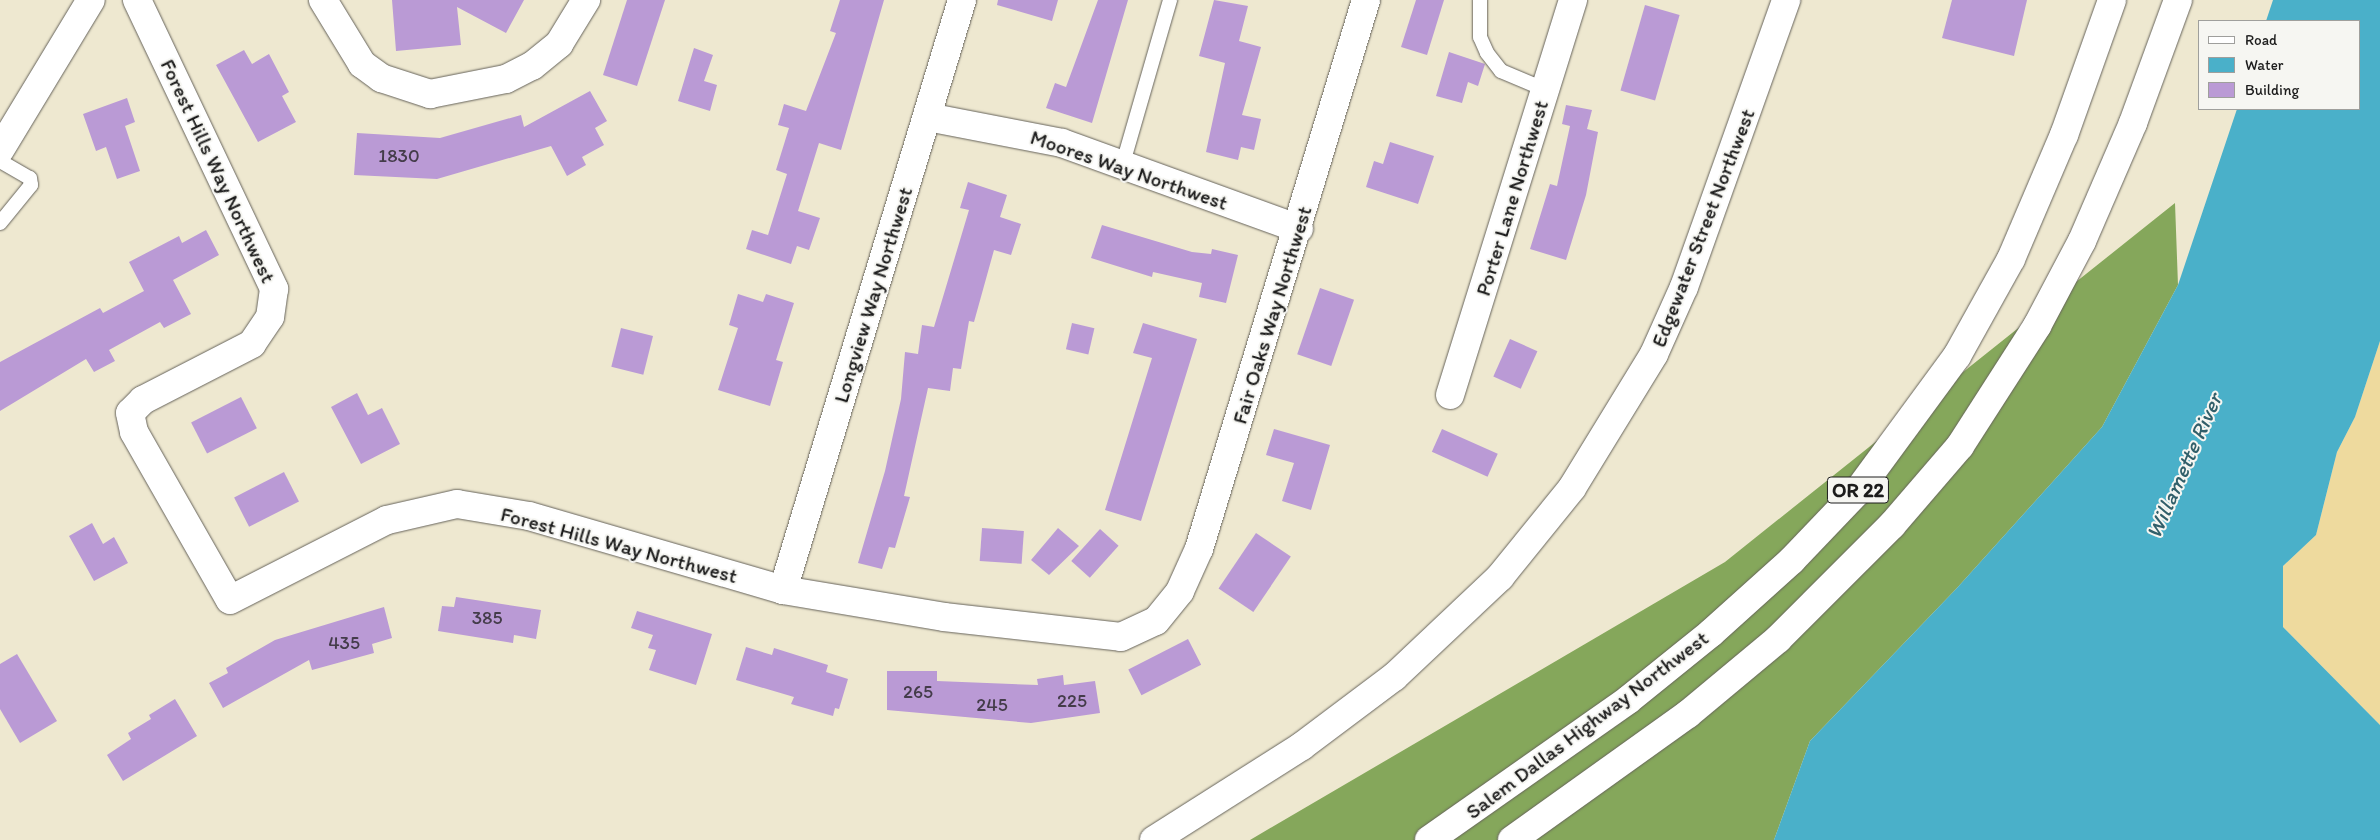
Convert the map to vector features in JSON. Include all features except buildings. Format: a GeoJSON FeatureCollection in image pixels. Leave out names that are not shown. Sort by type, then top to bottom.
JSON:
{"type":"FeatureCollection","features":[{"type":"Feature","properties":{"kind":"main road"},"geometry":{"type":"LineString","coordinates":[[0,150],[91,0]]}},
{"type":"Feature","properties":{"kind":"main road","name":"Forest Hills Way Northwest"},"geometry":{"type":"LineString","coordinates":[[137,0],[274,289],[270,317],[252,344],[143,400],[130,413],[134,432],[230,600],[387,520],[457,504],[529,516],[783,590],[1090,636],[1121,637],[1156,621]]}},
{"type":"Feature","properties":{"kind":"main road"},"geometry":{"type":"LineString","coordinates":[[323,0],[362,64],[381,78],[430,94],[479,86],[532,66],[560,44],[586,0]]}},
{"type":"Feature","properties":{"kind":"main road","name":"Longview Way Northwest"},"geometry":{"type":"LineString","coordinates":[[783,590],[962,0]]}},
{"type":"Feature","properties":{"kind":"main road","name":"Fair Oaks Way Northwest"},"geometry":{"type":"LineString","coordinates":[[1156,621],[1180,591],[1199,549],[1299,229],[1366,0]]}},
{"type":"Feature","properties":{"kind":"main road","name":"Porter Lane Northwest"},"geometry":{"type":"LineString","coordinates":[[1450,395],[1573,0]]}},
{"type":"Feature","properties":{"kind":"main road","name":"Edgewater Street Northwest"},"geometry":{"type":"LineString","coordinates":[[1154,840],[1302,746],[1394,677],[1500,577],[1572,488],[1654,354],[1684,287],[1786,0]]}},
{"type":"Feature","properties":{"kind":"main road","name":"Salem Dallas Highway Northwest"},"geometry":{"type":"LineString","coordinates":[[1429,840],[1604,718],[1710,634],[1792,560],[1863,484],[1957,356],[2011,258],[2064,134],[2112,0]]}},
{"type":"Feature","properties":{"kind":"main road","name":"OR 22"},"geometry":{"type":"LineString","coordinates":[[1512,840],[1688,714],[1778,638],[1892,525],[1960,446],[2037,326],[2082,241],[2133,123],[2178,0]]}},
{"type":"Feature","properties":{"kind":"main road","name":"Moores Way Northwest"},"geometry":{"type":"LineString","coordinates":[[927,118],[1038,137],[1123,163],[1299,229]]}},
{"type":"Feature","properties":{"kind":"lane"},"geometry":{"type":"LineString","coordinates":[[1123,163],[1170,0]]}},
{"type":"Feature","properties":{"kind":"lane"},"geometry":{"type":"LineString","coordinates":[[1480,0],[1480,37],[1488,53],[1502,71],[1546,90]]}},
{"type":"Feature","properties":{"kind":"lane"},"geometry":{"type":"LineString","coordinates":[[0,161],[30,178],[30,186],[0,223]]}},
{"type":"Feature","properties":{"kind":"green space"},"geometry":{"type":"Polygon","coordinates":[[[2175,203],[2178,285],[2102,427],[1957,588],[1810,741],[1774,840],[1250,840],[1725,562],[2175,203]]]}},
{"type":"Feature","properties":{"kind":"sand"},"geometry":{"type":"Polygon","coordinates":[[[2380,341],[2380,725],[2283,627],[2283,566],[2316,535],[2337,452],[2355,417],[2380,341]]]}},
{"type":"Feature","properties":{"kind":"water","name":"Willamette River"},"geometry":{"type":"Polygon","coordinates":[[[2273,0],[2380,0],[2380,341],[2355,417],[2337,452],[2316,535],[2283,566],[2283,627],[2380,725],[2380,840],[1774,840],[1810,741],[1957,588],[2102,427],[2178,285],[2237,110],[2360,110],[2360,20],[2266,20],[2273,0]]]}}]}
